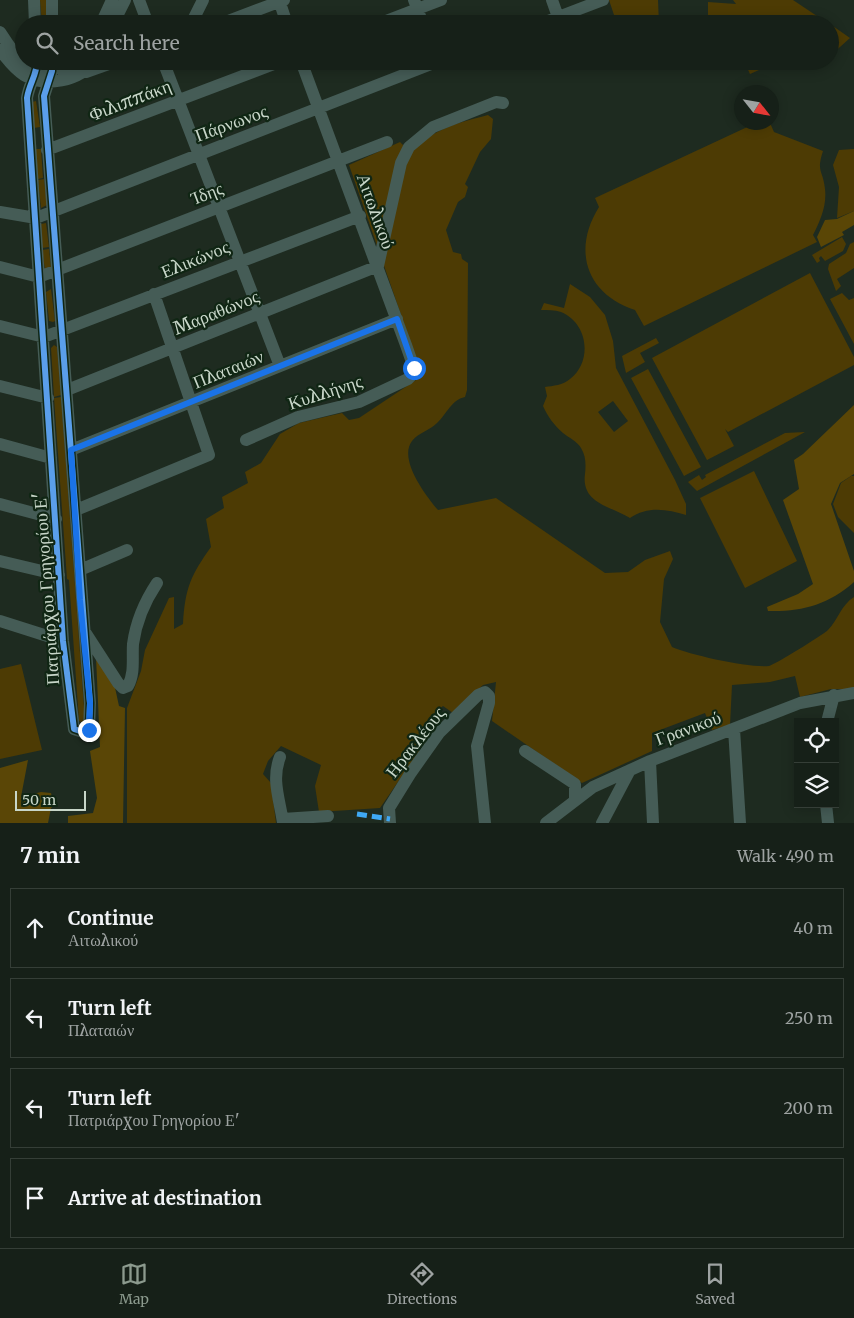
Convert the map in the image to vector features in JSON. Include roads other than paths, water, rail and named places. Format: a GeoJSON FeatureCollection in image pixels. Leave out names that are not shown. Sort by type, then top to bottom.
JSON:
{"type":"FeatureCollection","features":[{"type":"Feature","properties":{"kind":"street"},"geometry":{"type":"LineString","coordinates":[[34,0],[35,15]]}},
{"type":"Feature","properties":{"kind":"street"},"geometry":{"type":"LineString","coordinates":[[52,0],[52,15]]}},
{"type":"Feature","properties":{"kind":"street"},"geometry":{"type":"LineString","coordinates":[[105,15],[112,0]]}},
{"type":"Feature","properties":{"kind":"street"},"geometry":{"type":"LineString","coordinates":[[118,15],[125,0]]}},
{"type":"Feature","properties":{"kind":"street"},"geometry":{"type":"LineString","coordinates":[[139,0],[145,15]]}},
{"type":"Feature","properties":{"kind":"street"},"geometry":{"type":"LineString","coordinates":[[196,15],[203,0]]}},
{"type":"Feature","properties":{"kind":"street"},"geometry":{"type":"LineString","coordinates":[[395,15],[416,4],[441,0]]}},
{"type":"Feature","properties":{"kind":"street"},"geometry":{"type":"LineString","coordinates":[[552,0],[557,15]]}},
{"type":"Feature","properties":{"kind":"street"},"geometry":{"type":"LineString","coordinates":[[563,15],[603,0]]}},
{"type":"Feature","properties":{"kind":"street"},"geometry":{"type":"LineString","coordinates":[[244,15],[281,1],[285,15]]}},
{"type":"Feature","properties":{"kind":"street"},"geometry":{"type":"LineString","coordinates":[[0,32],[15,53]]}},
{"type":"Feature","properties":{"kind":"street"},"geometry":{"type":"LineString","coordinates":[[0,50],[15,68]]}},
{"type":"Feature","properties":{"kind":"street"},"geometry":{"type":"LineString","coordinates":[[17,70],[64,72],[69,70]]}},
{"type":"Feature","properties":{"kind":"street","name":"Πατριάρχου Γρηγορίου Ε'"},"geometry":{"type":"LineString","coordinates":[[36,70],[29,86],[27,98],[63,641],[74,729],[83,732],[89,730],[91,725],[67,390],[47,150],[44,96],[51,71]]}},
{"type":"Feature","properties":{"kind":"street"},"geometry":{"type":"LineString","coordinates":[[166,70],[280,366]]}},
{"type":"Feature","properties":{"kind":"street","name":"Φιλιππάκη"},"geometry":{"type":"LineString","coordinates":[[47,150],[259,70]]}},
{"type":"Feature","properties":{"kind":"street","name":"Αιτωλικού"},"geometry":{"type":"LineString","coordinates":[[304,70],[397,319],[414,368],[413,374]]}},
{"type":"Feature","properties":{"kind":"street","name":"Πάρνωνος"},"geometry":{"type":"LineString","coordinates":[[36,218],[418,70]]}},
{"type":"Feature","properties":{"kind":"street"},"geometry":{"type":"LineString","coordinates":[[378,266],[401,163],[409,147],[426,132],[445,121],[496,102],[503,103]]}},
{"type":"Feature","properties":{"kind":"street","name":"Ίδης"},"geometry":{"type":"LineString","coordinates":[[39,277],[387,142]]}},
{"type":"Feature","properties":{"kind":"street"},"geometry":{"type":"LineString","coordinates":[[0,212],[36,218]]}},
{"type":"Feature","properties":{"kind":"street","name":"Ελικώνος"},"geometry":{"type":"LineString","coordinates":[[44,337],[240,260],[360,216]]}},
{"type":"Feature","properties":{"kind":"street","name":"Μαραθώνος"},"geometry":{"type":"LineString","coordinates":[[67,390],[378,266]]}},
{"type":"Feature","properties":{"kind":"street"},"geometry":{"type":"LineString","coordinates":[[0,267],[39,277]]}},
{"type":"Feature","properties":{"kind":"street"},"geometry":{"type":"LineString","coordinates":[[76,510],[209,455],[154,294]]}},
{"type":"Feature","properties":{"kind":"street","name":"Πλαταιών"},"geometry":{"type":"LineString","coordinates":[[71,450],[192,403],[397,319]]}},
{"type":"Feature","properties":{"kind":"street"},"geometry":{"type":"LineString","coordinates":[[0,326],[44,337]]}},
{"type":"Feature","properties":{"kind":"street","name":"Κυλλήνης"},"geometry":{"type":"LineString","coordinates":[[246,440],[298,417],[358,402],[408,380],[413,374]]}},
{"type":"Feature","properties":{"kind":"street"},"geometry":{"type":"LineString","coordinates":[[0,386],[48,398]]}},
{"type":"Feature","properties":{"kind":"street"},"geometry":{"type":"LineString","coordinates":[[0,444],[51,458]]}},
{"type":"Feature","properties":{"kind":"street"},"geometry":{"type":"LineString","coordinates":[[0,504],[56,519]]}},
{"type":"Feature","properties":{"kind":"street"},"geometry":{"type":"LineString","coordinates":[[80,570],[127,550]]}},
{"type":"Feature","properties":{"kind":"street"},"geometry":{"type":"LineString","coordinates":[[0,561],[59,575]]}},
{"type":"Feature","properties":{"kind":"street"},"geometry":{"type":"LineString","coordinates":[[83,630],[118,684],[123,688],[128,686],[132,680],[133,644],[138,622],[142,610],[157,583]]}},
{"type":"Feature","properties":{"kind":"street"},"geometry":{"type":"LineString","coordinates":[[0,631],[6,623],[63,641]]}},
{"type":"Feature","properties":{"kind":"street","name":"Ηρακλέους"},"geometry":{"type":"LineString","coordinates":[[393,822],[389,808],[439,733],[478,695],[485,692],[489,696],[489,703],[477,746],[485,823]]}},
{"type":"Feature","properties":{"kind":"street","name":"Γρανικού"},"geometry":{"type":"LineString","coordinates":[[546,823],[593,787],[650,761],[800,703],[834,695],[854,693]]}},
{"type":"Feature","properties":{"kind":"street"},"geometry":{"type":"LineString","coordinates":[[828,718],[834,695]]}},
{"type":"Feature","properties":{"kind":"street"},"geometry":{"type":"LineString","coordinates":[[734,729],[740,823]]}},
{"type":"Feature","properties":{"kind":"street"},"geometry":{"type":"LineString","coordinates":[[525,751],[575,784],[575,800]]}},
{"type":"Feature","properties":{"kind":"street"},"geometry":{"type":"LineString","coordinates":[[280,756],[275,772],[277,797],[283,821],[328,816]]}},
{"type":"Feature","properties":{"kind":"street"},"geometry":{"type":"LineString","coordinates":[[650,761],[653,823]]}},
{"type":"Feature","properties":{"kind":"street"},"geometry":{"type":"LineString","coordinates":[[602,823],[630,770]]}},
{"type":"Feature","properties":{"kind":"street"},"geometry":{"type":"LineString","coordinates":[[826,808],[828,823]]}}]}
